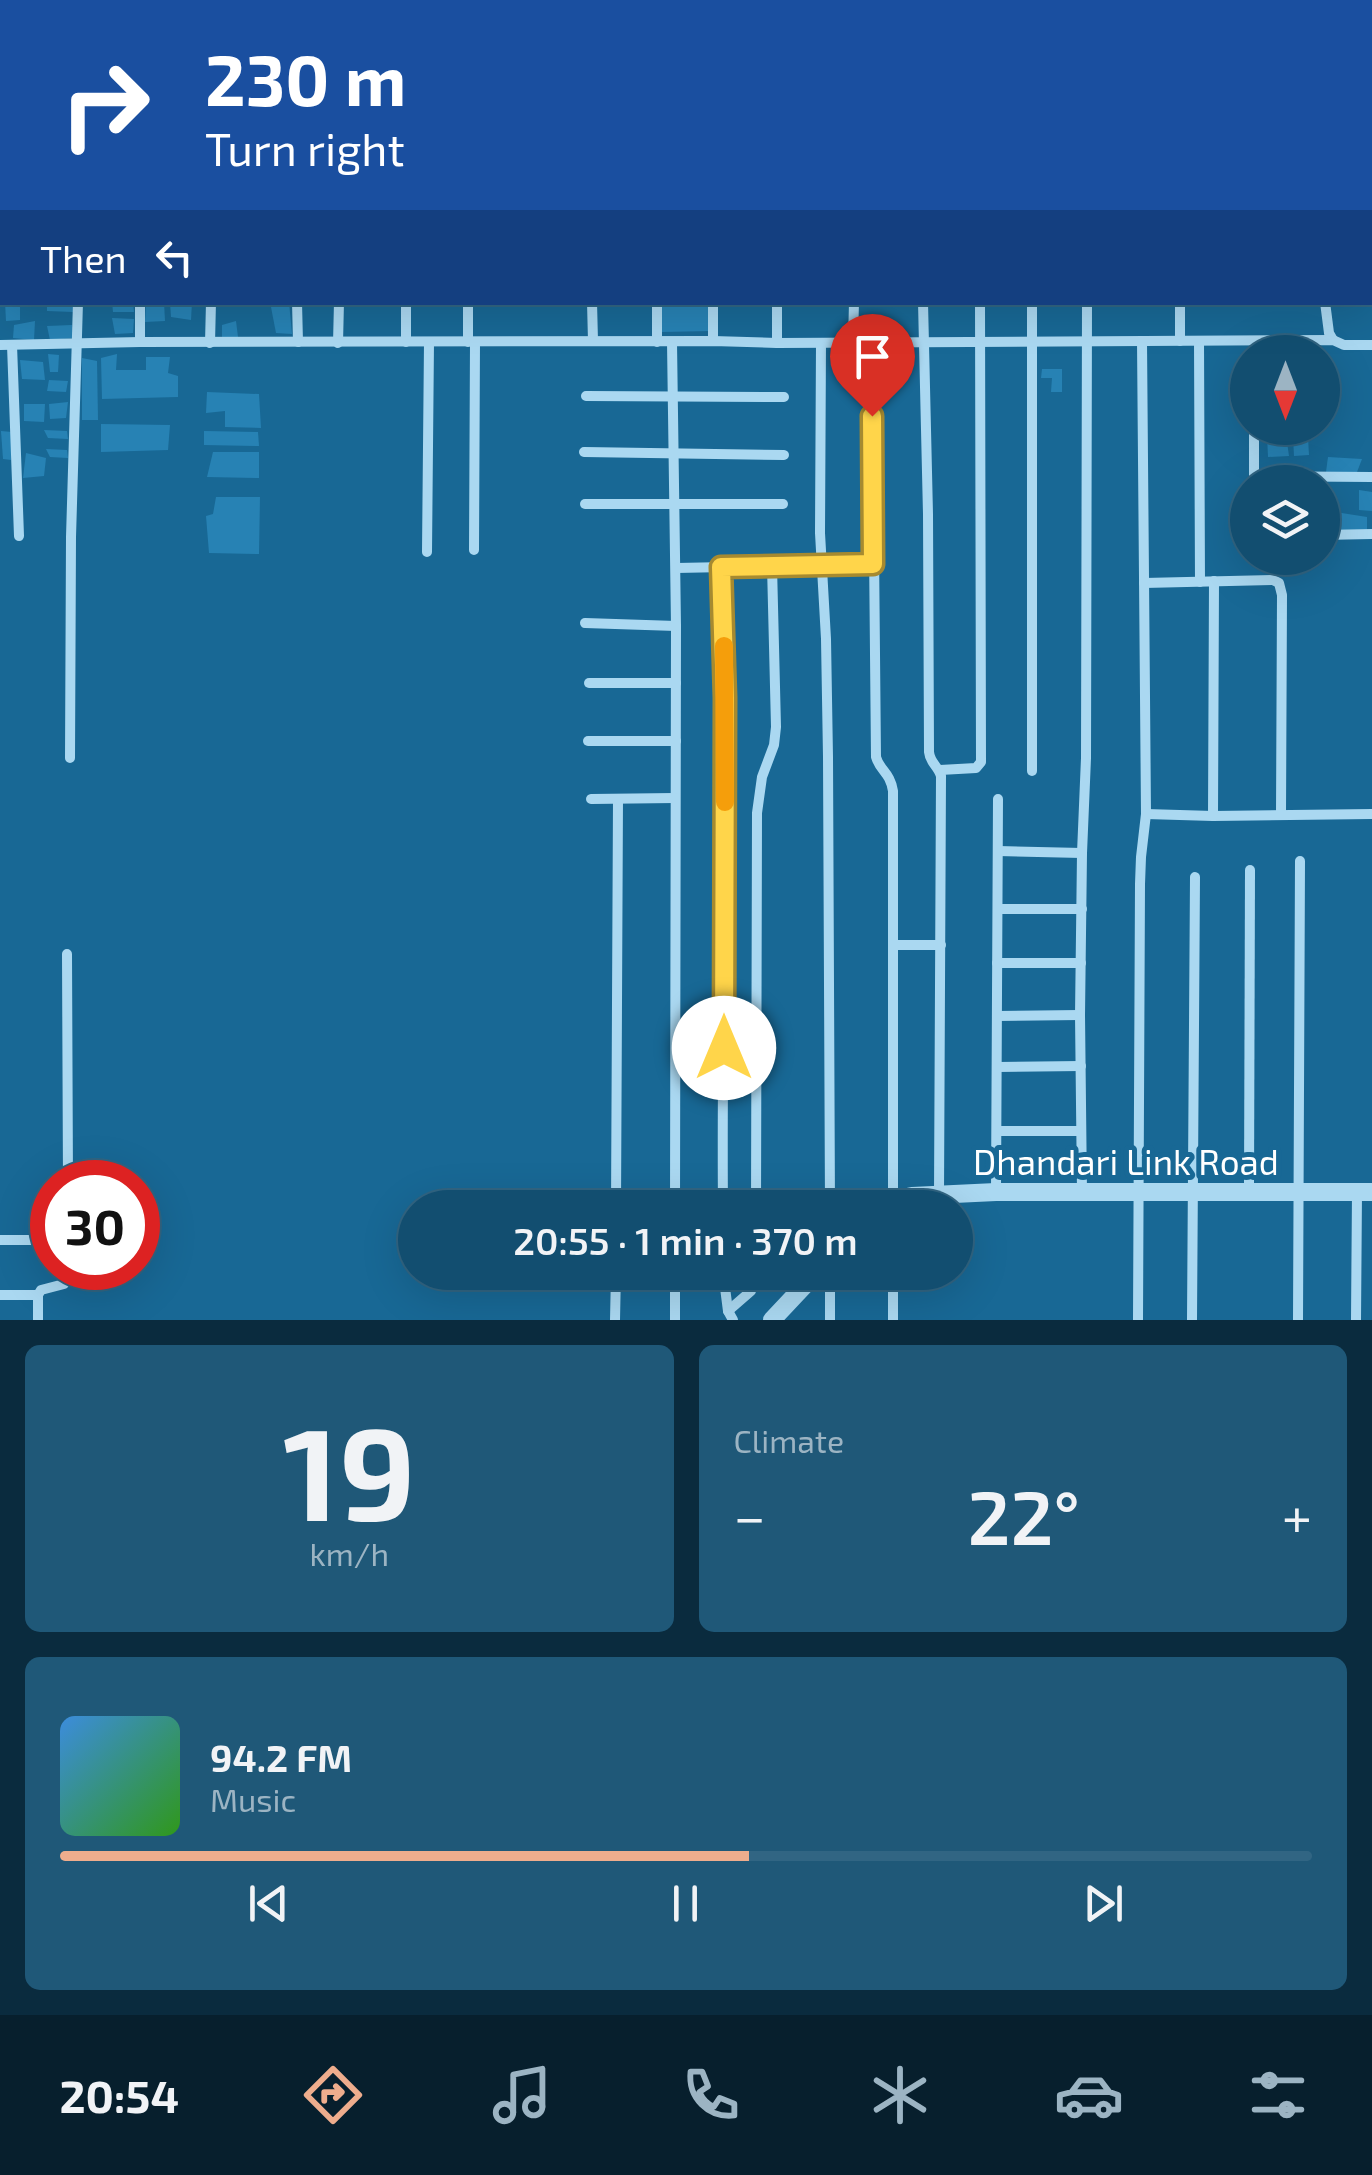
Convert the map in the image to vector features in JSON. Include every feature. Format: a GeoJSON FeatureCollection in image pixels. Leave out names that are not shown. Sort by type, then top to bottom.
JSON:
{"type":"FeatureCollection","features":[{"type":"Feature","properties":{"kind":"street"},"geometry":{"type":"LineString","coordinates":[[70,758],[78,305]]}},
{"type":"Feature","properties":{"kind":"street"},"geometry":{"type":"LineString","coordinates":[[140,305],[140,342]]}},
{"type":"Feature","properties":{"kind":"street"},"geometry":{"type":"LineString","coordinates":[[210,305],[210,343]]}},
{"type":"Feature","properties":{"kind":"street"},"geometry":{"type":"LineString","coordinates":[[297,305],[298,342]]}},
{"type":"Feature","properties":{"kind":"street"},"geometry":{"type":"LineString","coordinates":[[338,343],[339,305]]}},
{"type":"Feature","properties":{"kind":"street"},"geometry":{"type":"LineString","coordinates":[[406,305],[406,342]]}},
{"type":"Feature","properties":{"kind":"street"},"geometry":{"type":"LineString","coordinates":[[468,305],[474,550]]}},
{"type":"Feature","properties":{"kind":"street"},"geometry":{"type":"LineString","coordinates":[[592,305],[593,341]]}},
{"type":"Feature","properties":{"kind":"street"},"geometry":{"type":"LineString","coordinates":[[656,342],[657,305]]}},
{"type":"Feature","properties":{"kind":"street"},"geometry":{"type":"LineString","coordinates":[[714,305],[714,341]]}},
{"type":"Feature","properties":{"kind":"street"},"geometry":{"type":"LineString","coordinates":[[777,305],[777,343]]}},
{"type":"Feature","properties":{"kind":"street"},"geometry":{"type":"LineString","coordinates":[[853,342],[854,305]]}},
{"type":"Feature","properties":{"kind":"street"},"geometry":{"type":"LineString","coordinates":[[923,305],[928,752],[929,760],[940,770],[976,768],[981,762],[980,305]]}},
{"type":"Feature","properties":{"kind":"street"},"geometry":{"type":"LineString","coordinates":[[1032,305],[1032,771]]}},
{"type":"Feature","properties":{"kind":"street"},"geometry":{"type":"LineString","coordinates":[[1082,1192],[1087,305]]}},
{"type":"Feature","properties":{"kind":"street"},"geometry":{"type":"LineString","coordinates":[[1180,305],[1180,341]]}},
{"type":"Feature","properties":{"kind":"street"},"geometry":{"type":"LineString","coordinates":[[1326,305],[1329,335]]}},
{"type":"Feature","properties":{"kind":"street"},"geometry":{"type":"LineString","coordinates":[[19,536],[6,345],[593,341],[1199,341],[1230,344]]}},
{"type":"Feature","properties":{"kind":"street"},"geometry":{"type":"LineString","coordinates":[[1138,1320],[1140,858],[1146,814],[1142,341]]}},
{"type":"Feature","properties":{"kind":"street"},"geometry":{"type":"LineString","coordinates":[[1199,341],[1200,582]]}},
{"type":"Feature","properties":{"kind":"street"},"geometry":{"type":"LineString","coordinates":[[427,552],[429,342]]}},
{"type":"Feature","properties":{"kind":"street"},"geometry":{"type":"LineString","coordinates":[[672,342],[676,568],[675,1190]]}},
{"type":"Feature","properties":{"kind":"street"},"geometry":{"type":"LineString","coordinates":[[872,342],[876,757],[890,778],[893,792],[889,1190]]}},
{"type":"Feature","properties":{"kind":"street"},"geometry":{"type":"LineString","coordinates":[[821,343],[822,564],[828,718],[830,1190]]}},
{"type":"Feature","properties":{"kind":"street"},"geometry":{"type":"LineString","coordinates":[[1340,343],[1372,344]]}},
{"type":"Feature","properties":{"kind":"street"},"geometry":{"type":"LineString","coordinates":[[586,396],[784,396]]}},
{"type":"Feature","properties":{"kind":"street"},"geometry":{"type":"LineString","coordinates":[[584,452],[784,456]]}},
{"type":"Feature","properties":{"kind":"street"},"geometry":{"type":"LineString","coordinates":[[1340,478],[1372,477]]}},
{"type":"Feature","properties":{"kind":"street"},"geometry":{"type":"LineString","coordinates":[[585,504],[783,504]]}},
{"type":"Feature","properties":{"kind":"street"},"geometry":{"type":"LineString","coordinates":[[1340,534],[1372,534]]}},
{"type":"Feature","properties":{"kind":"street"},"geometry":{"type":"LineString","coordinates":[[676,568],[873,564]]}},
{"type":"Feature","properties":{"kind":"street"},"geometry":{"type":"LineString","coordinates":[[756,1190],[758,813],[762,777],[776,728],[772,566]]}},
{"type":"Feature","properties":{"kind":"street"},"geometry":{"type":"LineString","coordinates":[[721,567],[725,826],[722,1190]]}},
{"type":"Feature","properties":{"kind":"street"},"geometry":{"type":"LineString","coordinates":[[1144,583],[1273,580],[1282,588],[1282,815]]}},
{"type":"Feature","properties":{"kind":"street"},"geometry":{"type":"LineString","coordinates":[[1212,816],[1214,581]]}},
{"type":"Feature","properties":{"kind":"street"},"geometry":{"type":"LineString","coordinates":[[584,624],[676,626]]}},
{"type":"Feature","properties":{"kind":"street"},"geometry":{"type":"LineString","coordinates":[[590,682],[676,683]]}},
{"type":"Feature","properties":{"kind":"street"},"geometry":{"type":"LineString","coordinates":[[588,741],[676,741]]}},
{"type":"Feature","properties":{"kind":"street"},"geometry":{"type":"LineString","coordinates":[[939,1190],[940,770]]}},
{"type":"Feature","properties":{"kind":"street"},"geometry":{"type":"LineString","coordinates":[[591,799],[675,798]]}},
{"type":"Feature","properties":{"kind":"street"},"geometry":{"type":"LineString","coordinates":[[616,1190],[618,799]]}},
{"type":"Feature","properties":{"kind":"street"},"geometry":{"type":"LineString","coordinates":[[996,1192],[998,799]]}},
{"type":"Feature","properties":{"kind":"street"},"geometry":{"type":"LineString","coordinates":[[1146,814],[1372,814]]}},
{"type":"Feature","properties":{"kind":"street"},"geometry":{"type":"LineString","coordinates":[[998,851],[1082,853]]}},
{"type":"Feature","properties":{"kind":"street"},"geometry":{"type":"LineString","coordinates":[[1298,1320],[1300,861]]}},
{"type":"Feature","properties":{"kind":"street"},"geometry":{"type":"LineString","coordinates":[[1249,1190],[1250,870]]}},
{"type":"Feature","properties":{"kind":"street"},"geometry":{"type":"LineString","coordinates":[[1192,1320],[1195,877]]}},
{"type":"Feature","properties":{"kind":"street"},"geometry":{"type":"LineString","coordinates":[[998,909],[1082,909]]}},
{"type":"Feature","properties":{"kind":"street"},"geometry":{"type":"LineString","coordinates":[[893,944],[941,944]]}},
{"type":"Feature","properties":{"kind":"street"},"geometry":{"type":"LineString","coordinates":[[68,954],[68,1160]]}},
{"type":"Feature","properties":{"kind":"street"},"geometry":{"type":"LineString","coordinates":[[997,962],[1081,963]]}},
{"type":"Feature","properties":{"kind":"street"},"geometry":{"type":"LineString","coordinates":[[997,1016],[1080,1015]]}},
{"type":"Feature","properties":{"kind":"street"},"geometry":{"type":"LineString","coordinates":[[997,1067],[1080,1066]]}},
{"type":"Feature","properties":{"kind":"street"},"geometry":{"type":"LineString","coordinates":[[997,1131],[1082,1131]]}},
{"type":"Feature","properties":{"kind":"street"},"geometry":{"type":"LineString","coordinates":[[1356,1320],[1365,1192]]}},
{"type":"Feature","properties":{"kind":"street","name":"Dhandari Link Road"},"geometry":{"type":"LineString","coordinates":[[973,1193],[1365,1192]]}},
{"type":"Feature","properties":{"kind":"street"},"geometry":{"type":"LineString","coordinates":[[0,1240],[30,1240]]}},
{"type":"Feature","properties":{"kind":"street"},"geometry":{"type":"LineString","coordinates":[[38,1320],[41,1290]]}},
{"type":"Feature","properties":{"kind":"street"},"geometry":{"type":"LineString","coordinates":[[616,1290],[616,1320]]}},
{"type":"Feature","properties":{"kind":"street"},"geometry":{"type":"LineString","coordinates":[[675,1290],[675,1320]]}},
{"type":"Feature","properties":{"kind":"street"},"geometry":{"type":"LineString","coordinates":[[726,1290],[731,1316]]}},
{"type":"Feature","properties":{"kind":"street"},"geometry":{"type":"LineString","coordinates":[[731,1316],[751,1290]]}},
{"type":"Feature","properties":{"kind":"street"},"geometry":{"type":"LineString","coordinates":[[772,1320],[800,1290]]}},
{"type":"Feature","properties":{"kind":"street"},"geometry":{"type":"LineString","coordinates":[[830,1290],[830,1320]]}},
{"type":"Feature","properties":{"kind":"street"},"geometry":{"type":"LineString","coordinates":[[893,1290],[894,1320]]}},
{"type":"Feature","properties":{"kind":"street"},"geometry":{"type":"LineString","coordinates":[[0,1295],[38,1295]]}},
{"type":"Feature","properties":{"kind":"building"},"geometry":{"type":"Polygon","coordinates":[[[5,305],[20,305],[20,320],[6,321],[5,305]]]}},
{"type":"Feature","properties":{"kind":"building"},"geometry":{"type":"Polygon","coordinates":[[[47,305],[73,305],[73,312],[47,311],[47,305]]]}},
{"type":"Feature","properties":{"kind":"building"},"geometry":{"type":"Polygon","coordinates":[[[112,305],[133,305],[134,312],[113,312],[112,305]]]}},
{"type":"Feature","properties":{"kind":"building"},"geometry":{"type":"Polygon","coordinates":[[[146,305],[164,305],[165,321],[145,322],[146,305]]]}},
{"type":"Feature","properties":{"kind":"building"},"geometry":{"type":"Polygon","coordinates":[[[170,305],[192,305],[191,320],[171,317],[170,305]]]}},
{"type":"Feature","properties":{"kind":"building"},"geometry":{"type":"Polygon","coordinates":[[[271,305],[289,305],[292,334],[276,333],[271,305]]]}},
{"type":"Feature","properties":{"kind":"building"},"geometry":{"type":"Polygon","coordinates":[[[662,305],[711,305],[711,331],[662,332],[662,305]]]}},
{"type":"Feature","properties":{"kind":"building"},"geometry":{"type":"Polygon","coordinates":[[[112,318],[134,319],[133,333],[115,334],[112,318]]]}},
{"type":"Feature","properties":{"kind":"building"},"geometry":{"type":"Polygon","coordinates":[[[35,321],[34,340],[13,338],[14,325],[35,321]]]}},
{"type":"Feature","properties":{"kind":"building"},"geometry":{"type":"Polygon","coordinates":[[[236,321],[238,337],[222,338],[222,325],[236,321]]]}},
{"type":"Feature","properties":{"kind":"building"},"geometry":{"type":"Polygon","coordinates":[[[72,325],[73,338],[50,340],[47,326],[72,325]]]}},
{"type":"Feature","properties":{"kind":"building"},"geometry":{"type":"Polygon","coordinates":[[[48,354],[59,355],[58,372],[50,372],[48,354]]]}},
{"type":"Feature","properties":{"kind":"building"},"geometry":{"type":"Polygon","coordinates":[[[117,354],[116,370],[146,370],[146,357],[170,357],[168,373],[178,376],[178,397],[102,399],[101,358],[117,354]]]}},
{"type":"Feature","properties":{"kind":"building"},"geometry":{"type":"Polygon","coordinates":[[[82,358],[97,361],[98,420],[82,420],[82,358]]]}},
{"type":"Feature","properties":{"kind":"building"},"geometry":{"type":"Polygon","coordinates":[[[20,360],[43,362],[45,380],[22,379],[20,360]]]}},
{"type":"Feature","properties":{"kind":"building"},"geometry":{"type":"Polygon","coordinates":[[[1042,369],[1062,369],[1062,392],[1051,392],[1052,378],[1041,378],[1042,369]]]}},
{"type":"Feature","properties":{"kind":"building"},"geometry":{"type":"Polygon","coordinates":[[[49,380],[68,381],[66,392],[47,391],[49,380]]]}},
{"type":"Feature","properties":{"kind":"building"},"geometry":{"type":"Polygon","coordinates":[[[207,392],[259,394],[261,428],[225,427],[225,411],[206,413],[207,392]]]}},
{"type":"Feature","properties":{"kind":"building"},"geometry":{"type":"Polygon","coordinates":[[[68,402],[66,418],[50,419],[49,404],[68,402]]]}},
{"type":"Feature","properties":{"kind":"building"},"geometry":{"type":"Polygon","coordinates":[[[24,404],[45,404],[44,422],[24,421],[24,404]]]}},
{"type":"Feature","properties":{"kind":"building"},"geometry":{"type":"Polygon","coordinates":[[[101,424],[170,425],[168,450],[101,452],[101,424]]]}},
{"type":"Feature","properties":{"kind":"building"},"geometry":{"type":"Polygon","coordinates":[[[44,430],[67,431],[68,439],[48,438],[44,430]]]}},
{"type":"Feature","properties":{"kind":"building"},"geometry":{"type":"Polygon","coordinates":[[[1,431],[12,432],[11,460],[3,459],[1,431]]]}},
{"type":"Feature","properties":{"kind":"building"},"geometry":{"type":"Polygon","coordinates":[[[204,431],[258,432],[259,446],[204,445],[204,431]]]}},
{"type":"Feature","properties":{"kind":"building"},"geometry":{"type":"Polygon","coordinates":[[[1267,445],[1287,445],[1289,456],[1268,457],[1267,445]]]}},
{"type":"Feature","properties":{"kind":"building"},"geometry":{"type":"Polygon","coordinates":[[[1293,445],[1308,445],[1309,455],[1294,456],[1293,445]]]}},
{"type":"Feature","properties":{"kind":"building"},"geometry":{"type":"Polygon","coordinates":[[[46,449],[67,450],[68,458],[50,457],[46,449]]]}},
{"type":"Feature","properties":{"kind":"building"},"geometry":{"type":"Polygon","coordinates":[[[213,452],[259,452],[259,478],[207,477],[213,452]]]}},
{"type":"Feature","properties":{"kind":"building"},"geometry":{"type":"Polygon","coordinates":[[[26,453],[46,458],[44,476],[23,478],[26,453]]]}},
{"type":"Feature","properties":{"kind":"building"},"geometry":{"type":"Polygon","coordinates":[[[1328,457],[1362,459],[1357,472],[1340,472],[1340,465],[1327,465],[1328,457]]]}},
{"type":"Feature","properties":{"kind":"building"},"geometry":{"type":"Polygon","coordinates":[[[1359,490],[1372,492],[1372,511],[1359,510],[1359,490]]]}},
{"type":"Feature","properties":{"kind":"building"},"geometry":{"type":"Polygon","coordinates":[[[216,497],[260,497],[259,554],[209,553],[206,516],[213,514],[216,497]]]}},
{"type":"Feature","properties":{"kind":"building"},"geometry":{"type":"Polygon","coordinates":[[[1340,513],[1367,517],[1367,531],[1340,530],[1340,513]]]}},
{"type":"Feature","properties":{"kind":"slow traffic"},"geometry":{"type":"LineString","coordinates":[[724,646],[725,802]]}},
{"type":"Feature","properties":{"kind":"route"},"geometry":{"type":"LineString","coordinates":[[724,1048],[725,698],[721,567],[873,564],[872,416]]}}]}
